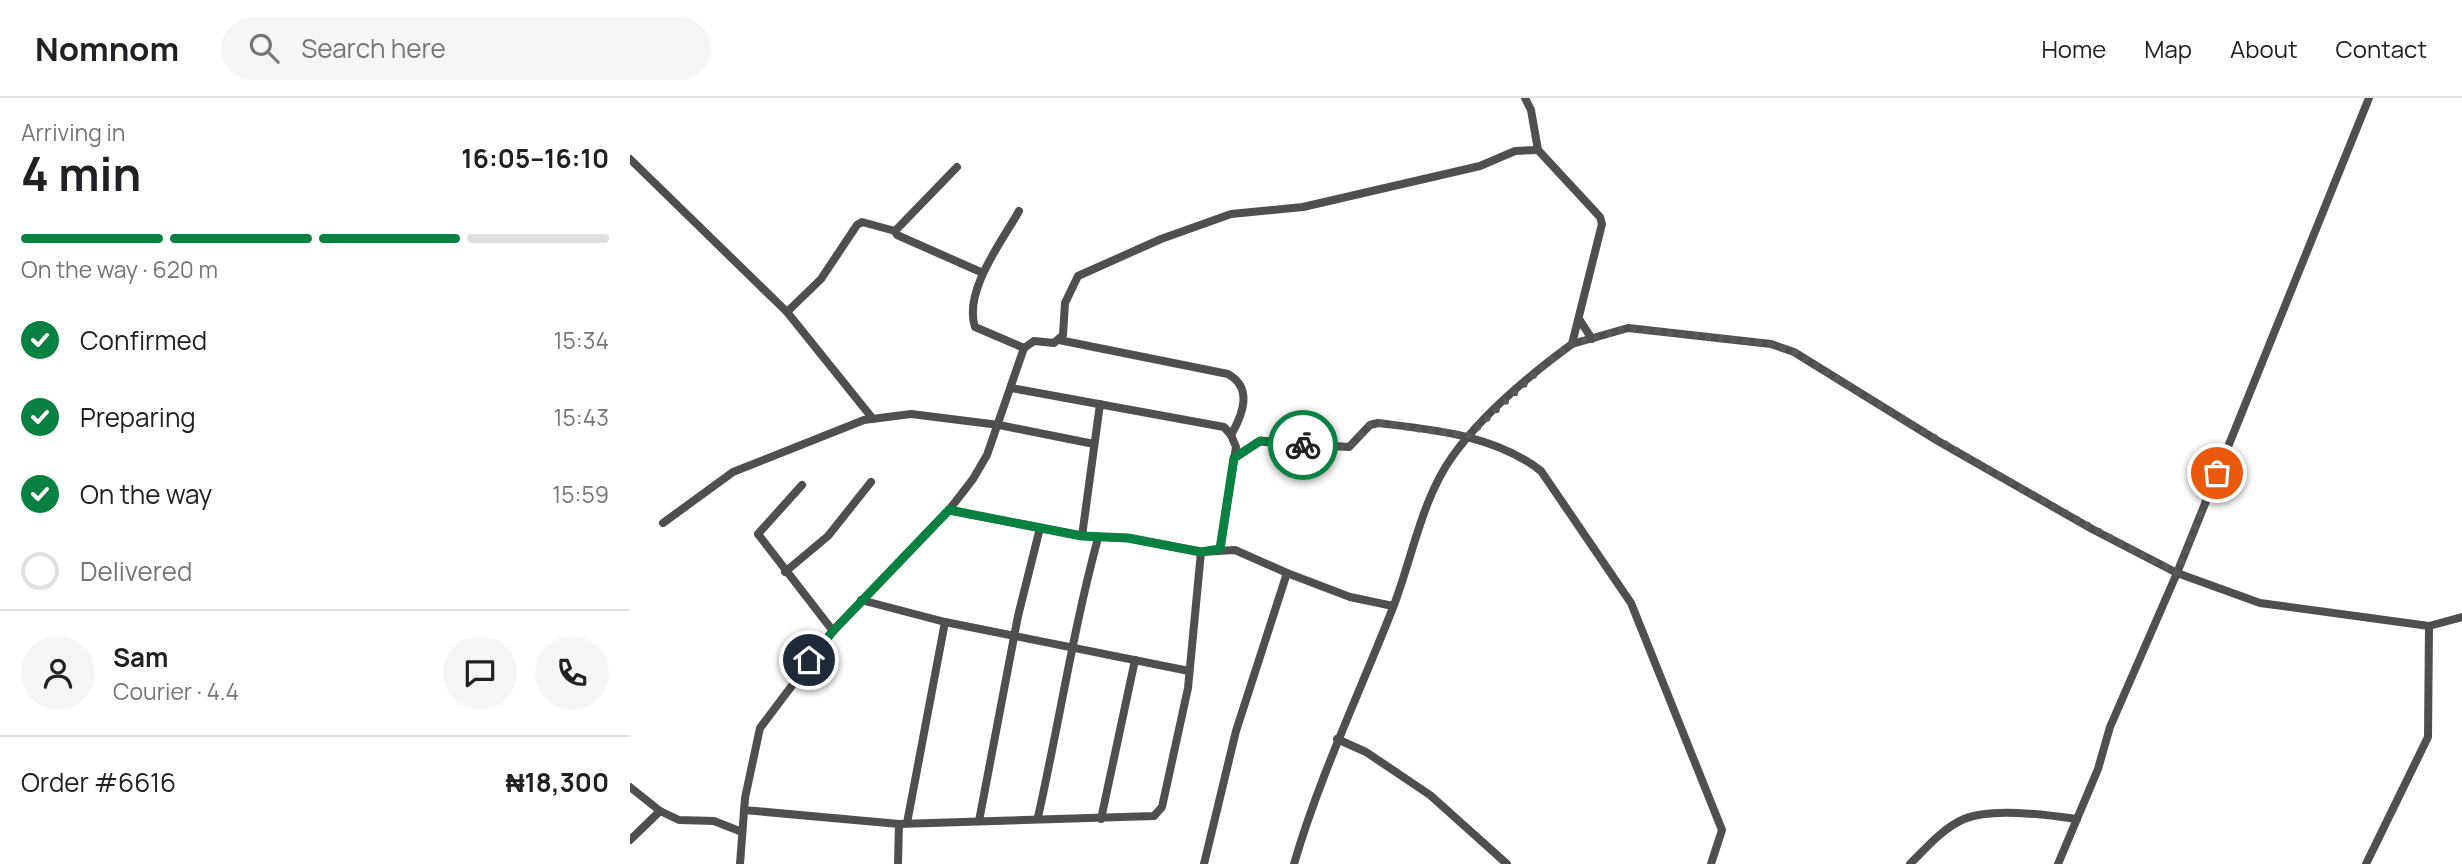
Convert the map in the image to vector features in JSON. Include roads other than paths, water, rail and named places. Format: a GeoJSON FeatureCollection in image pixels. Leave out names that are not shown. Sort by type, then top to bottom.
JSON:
{"type":"FeatureCollection","features":[{"type":"Feature","properties":{"kind":"street"},"geometry":{"type":"LineString","coordinates":[[1525,98],[1531,110],[1538,150],[1600,217],[1602,224],[1572,344]]}},
{"type":"Feature","properties":{"kind":"street"},"geometry":{"type":"LineString","coordinates":[[2059,864],[2098,769],[2110,727],[2177,573],[2369,98]]}},
{"type":"Feature","properties":{"kind":"street"},"geometry":{"type":"LineString","coordinates":[[740,864],[744,810],[760,728],[833,631],[949,510],[983,463],[999,425],[1024,348],[1034,341],[1054,343],[1063,335],[1065,303],[1078,276],[1161,239],[1231,214],[1303,207],[1469,169],[1515,151],[1538,150]]}},
{"type":"Feature","properties":{"kind":"street"},"geometry":{"type":"LineString","coordinates":[[630,159],[786,312],[873,419]]}},
{"type":"Feature","properties":{"kind":"street"},"geometry":{"type":"LineString","coordinates":[[895,231],[957,167]]}},
{"type":"Feature","properties":{"kind":"street"},"geometry":{"type":"LineString","coordinates":[[1020,211],[982,273],[972,318],[975,327],[1024,348]]}},
{"type":"Feature","properties":{"kind":"street"},"geometry":{"type":"LineString","coordinates":[[786,312],[821,279],[857,225],[862,222],[895,231],[897,235],[982,273]]}},
{"type":"Feature","properties":{"kind":"street"},"geometry":{"type":"LineString","coordinates":[[1579,319],[1592,339]]}},
{"type":"Feature","properties":{"kind":"street"},"geometry":{"type":"LineString","coordinates":[[1294,864],[1337,738],[1394,606],[1433,496],[1450,460],[1468,436],[1548,362],[1572,344],[1628,328],[1771,344],[1794,352],[1938,441],[2092,529],[2177,573],[2260,603],[2429,626],[2462,617]]}},
{"type":"Feature","properties":{"kind":"street"},"geometry":{"type":"LineString","coordinates":[[1059,340],[1228,374],[1240,381],[1244,392],[1239,421],[1231,435]]}},
{"type":"Feature","properties":{"kind":"street"},"geometry":{"type":"LineString","coordinates":[[1011,388],[1224,427],[1236,447],[1220,549]]}},
{"type":"Feature","properties":{"kind":"street"},"geometry":{"type":"LineString","coordinates":[[1082,536],[1100,404]]}},
{"type":"Feature","properties":{"kind":"street"},"geometry":{"type":"LineString","coordinates":[[663,523],[733,472],[873,419],[911,414],[999,425],[1094,444]]}},
{"type":"Feature","properties":{"kind":"street"},"geometry":{"type":"LineString","coordinates":[[1234,458],[1260,441],[1349,447],[1370,425],[1378,423],[1468,436],[1522,456],[1541,471],[1631,603],[1722,830],[1711,864]]}},
{"type":"Feature","properties":{"kind":"street"},"geometry":{"type":"LineString","coordinates":[[785,572],[828,536],[871,482]]}},
{"type":"Feature","properties":{"kind":"street"},"geometry":{"type":"LineString","coordinates":[[802,485],[758,534],[833,631]]}},
{"type":"Feature","properties":{"kind":"street"},"geometry":{"type":"LineString","coordinates":[[949,510],[1082,536],[1128,538],[1201,552],[1236,550],[1350,597],[1394,606]]}},
{"type":"Feature","properties":{"kind":"street"},"geometry":{"type":"LineString","coordinates":[[979,821],[1015,635],[1040,528]]}},
{"type":"Feature","properties":{"kind":"street"},"geometry":{"type":"LineString","coordinates":[[1038,817],[1059,723],[1072,647],[1098,538]]}},
{"type":"Feature","properties":{"kind":"street"},"geometry":{"type":"LineString","coordinates":[[744,810],[903,823],[1038,817],[1154,816],[1162,807],[1189,671],[1201,552]]}},
{"type":"Feature","properties":{"kind":"street"},"geometry":{"type":"LineString","coordinates":[[1204,864],[1236,732],[1287,573]]}},
{"type":"Feature","properties":{"kind":"street"},"geometry":{"type":"LineString","coordinates":[[861,600],[945,622],[1189,671]]}},
{"type":"Feature","properties":{"kind":"street"},"geometry":{"type":"LineString","coordinates":[[898,864],[903,823],[945,622]]}},
{"type":"Feature","properties":{"kind":"street"},"geometry":{"type":"LineString","coordinates":[[2366,864],[2428,737],[2429,626]]}},
{"type":"Feature","properties":{"kind":"street"},"geometry":{"type":"LineString","coordinates":[[1101,818],[1135,660]]}},
{"type":"Feature","properties":{"kind":"street"},"geometry":{"type":"LineString","coordinates":[[1337,738],[1366,752],[1430,795],[1507,864]]}},
{"type":"Feature","properties":{"kind":"street"},"geometry":{"type":"LineString","coordinates":[[630,787],[660,811],[679,820],[714,821],[742,832]]}},
{"type":"Feature","properties":{"kind":"street"},"geometry":{"type":"LineString","coordinates":[[630,841],[660,811]]}},
{"type":"Feature","properties":{"kind":"street"},"geometry":{"type":"LineString","coordinates":[[1910,864],[1938,836],[1965,819],[2029,812],[2077,820]]}}]}
